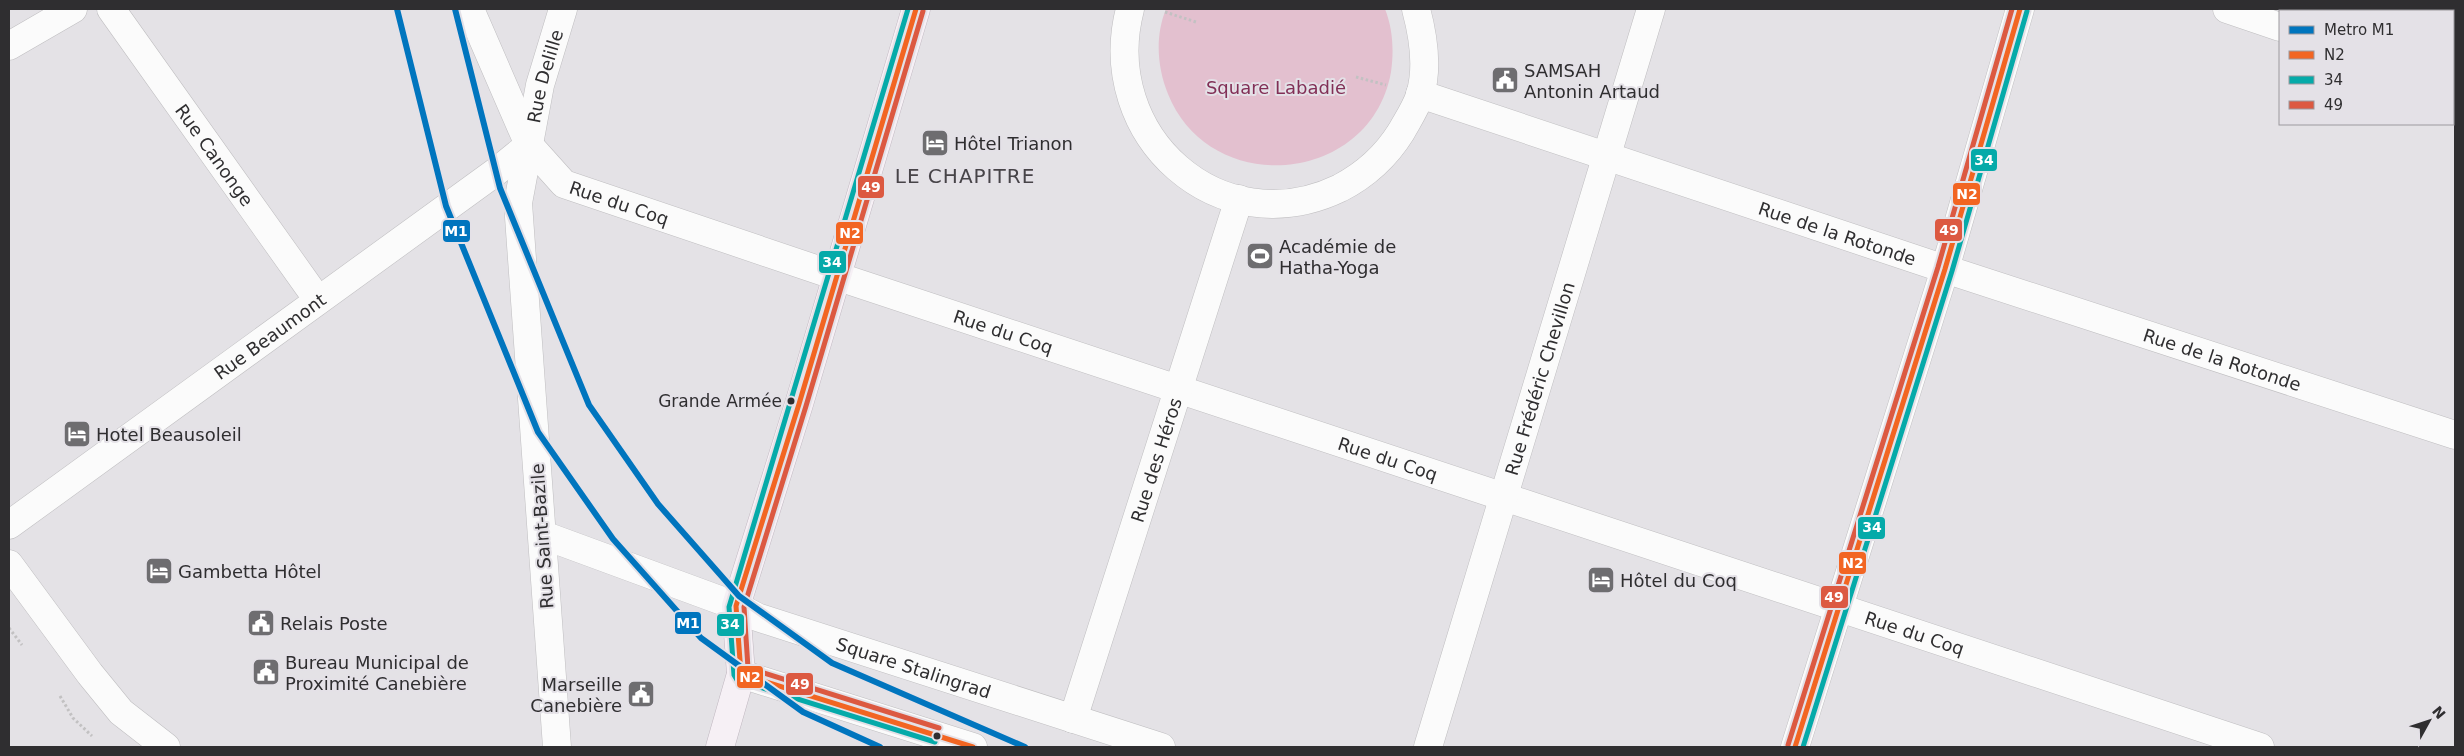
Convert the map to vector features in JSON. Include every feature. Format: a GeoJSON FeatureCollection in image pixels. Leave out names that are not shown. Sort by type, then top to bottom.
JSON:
{"type":"FeatureCollection","features":[{"type":"Feature","properties":{"kind":"main road"},"geometry":{"type":"LineString","coordinates":[[720,747],[741,674],[736,606],[799,404],[916,9]]}},
{"type":"Feature","properties":{"kind":"street"},"geometry":{"type":"LineString","coordinates":[[9,46],[73,9]]}},
{"type":"Feature","properties":{"kind":"street","name":"Rue Canonge"},"geometry":{"type":"LineString","coordinates":[[111,9],[318,300]]}},
{"type":"Feature","properties":{"kind":"street"},"geometry":{"type":"LineString","coordinates":[[470,9],[529,145]]}},
{"type":"Feature","properties":{"kind":"street","name":"Rue Delille"},"geometry":{"type":"LineString","coordinates":[[529,145],[540,85],[563,9]]}},
{"type":"Feature","properties":{"kind":"street"},"geometry":{"type":"LineString","coordinates":[[1130,9],[1125,27],[1123,56],[1127,84],[1135,112],[1149,137],[1167,160],[1190,178],[1216,192],[1239,199],[1271,204],[1299,201],[1326,194],[1352,182],[1374,165],[1393,144],[1420,94],[1423,63],[1422,31],[1416,9]]}},
{"type":"Feature","properties":{"kind":"street","name":"Rue Frédéric Chevillon"},"geometry":{"type":"LineString","coordinates":[[1428,747],[1651,9]]}},
{"type":"Feature","properties":{"kind":"street"},"geometry":{"type":"LineString","coordinates":[[1796,747],[1945,269],[2020,9]]}},
{"type":"Feature","properties":{"kind":"street"},"geometry":{"type":"LineString","coordinates":[[2227,9],[2279,27]]}},
{"type":"Feature","properties":{"kind":"street","name":"Rue de la Rotonde"},"geometry":{"type":"LineString","coordinates":[[1420,94],[1945,269],[2455,435]]}},
{"type":"Feature","properties":{"kind":"street","name":"Rue Beaumont"},"geometry":{"type":"LineString","coordinates":[[9,525],[497,171],[529,145]]}},
{"type":"Feature","properties":{"kind":"street","name":"Rue du Coq"},"geometry":{"type":"LineString","coordinates":[[529,145],[564,184],[836,276],[2260,747]]}},
{"type":"Feature","properties":{"kind":"street","name":"Rue Saint-Bazile"},"geometry":{"type":"LineString","coordinates":[[529,145],[518,203],[557,747]]}},
{"type":"Feature","properties":{"kind":"street","name":"Rue des Héros"},"geometry":{"type":"LineString","coordinates":[[1074,719],[1177,389],[1239,199]]}},
{"type":"Feature","properties":{"kind":"street","name":"Square Stalingrad"},"geometry":{"type":"LineString","coordinates":[[543,535],[736,606],[758,617],[1160,747]]}},
{"type":"Feature","properties":{"kind":"street"},"geometry":{"type":"LineString","coordinates":[[9,564],[90,674],[122,712],[166,747]]}},
{"type":"Feature","properties":{"kind":"street"},"geometry":{"type":"LineString","coordinates":[[741,674],[973,747]]}},
{"type":"Feature","properties":{"kind":"path"},"geometry":{"type":"LineString","coordinates":[[1156,9],[1196,22]]}},
{"type":"Feature","properties":{"kind":"path"},"geometry":{"type":"LineString","coordinates":[[57,691],[72,718],[98,741]]}},
{"type":"Feature","properties":{"kind":"green space","name":"Square Labadié"},"geometry":{"type":"Polygon","coordinates":[[[1166,9],[1385,9],[1391,32],[1392,64],[1391,72],[1377,110],[1354,138],[1323,156],[1288,165],[1252,163],[1218,151],[1189,128],[1164,84],[1159,41],[1162,19],[1166,9]]]}},
{"type":"Feature","properties":{"kind":"metro line","name":"M1"},"geometry":{"type":"LineString","coordinates":[[397,9],[446,206],[538,432],[613,539],[701,638],[803,712],[880,747]]}},
{"type":"Feature","properties":{"kind":"metro line","name":"M1"},"geometry":{"type":"LineString","coordinates":[[455,9],[500,188],[589,405],[658,504],[739,596],[832,663],[1025,747]]}},
{"type":"Feature","properties":{"kind":"transit line","name":"34"},"geometry":{"type":"LineString","coordinates":[[908,9],[729,607],[734,675],[737,680],[935,742]]}},
{"type":"Feature","properties":{"kind":"transit line","name":"N2"},"geometry":{"type":"LineString","coordinates":[[916,9],[799,404],[736,606],[741,674],[973,747]]}},
{"type":"Feature","properties":{"kind":"transit line","name":"49"},"geometry":{"type":"LineString","coordinates":[[1788,745],[1938,267],[2012,9]]}},
{"type":"Feature","properties":{"kind":"transit line","name":"N2"},"geometry":{"type":"LineString","coordinates":[[1795,747],[1945,269],[2020,9]]}},
{"type":"Feature","properties":{"kind":"transit line","name":"49"},"geometry":{"type":"LineString","coordinates":[[923,11],[806,406],[744,607],[748,668],[939,728]]}},
{"type":"Feature","properties":{"kind":"transit line","name":"34"},"geometry":{"type":"LineString","coordinates":[[1803,747],[1952,271],[2027,11]]}},
{"type":"Feature","properties":{"kind":"place","name":"SAMSAH Antonin Artaud"},"geometry":{"type":"Point","coordinates":[1505,80]}},
{"type":"Feature","properties":{"kind":"place","name":"Hôtel Trianon"},"geometry":{"type":"Point","coordinates":[935,143]}},
{"type":"Feature","properties":{"kind":"place","name":"Académie de Hatha-Yoga"},"geometry":{"type":"Point","coordinates":[1260,256]}},
{"type":"Feature","properties":{"kind":"place","name":"Grande Armée"},"geometry":{"type":"Point","coordinates":[791,401]}},
{"type":"Feature","properties":{"kind":"place","name":"Hotel Beausoleil"},"geometry":{"type":"Point","coordinates":[77,434]}},
{"type":"Feature","properties":{"kind":"place","name":"Gambetta Hôtel"},"geometry":{"type":"Point","coordinates":[159,571]}},
{"type":"Feature","properties":{"kind":"place","name":"Hôtel du Coq"},"geometry":{"type":"Point","coordinates":[1601,580]}},
{"type":"Feature","properties":{"kind":"place","name":"Relais Poste"},"geometry":{"type":"Point","coordinates":[261,623]}},
{"type":"Feature","properties":{"kind":"place","name":"Bureau Municipal de Proximité Canebière"},"geometry":{"type":"Point","coordinates":[266,672]}},
{"type":"Feature","properties":{"kind":"place","name":"Marseille Canebière"},"geometry":{"type":"Point","coordinates":[641,694]}},
{"type":"Feature","properties":{"kind":"district","name":"LE CHAPITRE"},"geometry":{"type":"Point","coordinates":[965,176]}}]}
